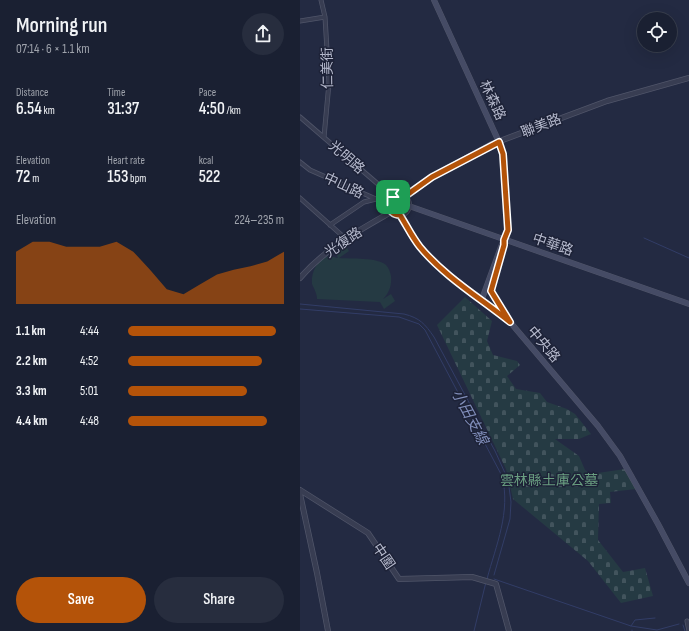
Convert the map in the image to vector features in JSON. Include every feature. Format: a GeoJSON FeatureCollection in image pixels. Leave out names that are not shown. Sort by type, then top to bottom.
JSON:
{"type":"FeatureCollection","features":[{"type":"Feature","properties":{"kind":"main road","name":"林森路"},"geometry":{"type":"LineString","coordinates":[[434,0],[499,142],[503,154],[508,230],[482,300]]}},
{"type":"Feature","properties":{"kind":"main road","name":"中華路"},"geometry":{"type":"LineString","coordinates":[[409,206],[689,304]]}},
{"type":"Feature","properties":{"kind":"main road","name":"林森路"},"geometry":{"type":"LineString","coordinates":[[504,240],[504,245],[491,291],[510,322]]}},
{"type":"Feature","properties":{"kind":"main road","name":"中央路"},"geometry":{"type":"LineString","coordinates":[[482,300],[510,322],[598,426],[620,456],[689,583]]}},
{"type":"Feature","properties":{"kind":"street","name":"仁美街"},"geometry":{"type":"LineString","coordinates":[[322,0],[325,17],[329,84],[324,137]]}},
{"type":"Feature","properties":{"kind":"street"},"geometry":{"type":"LineString","coordinates":[[300,21],[325,17]]}},
{"type":"Feature","properties":{"kind":"street","name":"聯美路"},"geometry":{"type":"LineString","coordinates":[[404,197],[432,177],[499,142],[607,101],[689,78]]}},
{"type":"Feature","properties":{"kind":"street","name":"光明路"},"geometry":{"type":"LineString","coordinates":[[300,117],[393,197]]}},
{"type":"Feature","properties":{"kind":"street","name":"中山路"},"geometry":{"type":"LineString","coordinates":[[300,162],[310,170],[376,199],[390,202]]}},
{"type":"Feature","properties":{"kind":"street"},"geometry":{"type":"LineString","coordinates":[[399,195],[404,197],[408,201],[409,206],[406,212],[400,215],[391,212],[390,202],[393,197],[399,195]]}},
{"type":"Feature","properties":{"kind":"street"},"geometry":{"type":"LineString","coordinates":[[300,198],[346,239]]}},
{"type":"Feature","properties":{"kind":"street"},"geometry":{"type":"LineString","coordinates":[[330,225],[364,202],[376,199]]}},
{"type":"Feature","properties":{"kind":"street","name":"光復路"},"geometry":{"type":"LineString","coordinates":[[300,278],[310,266],[328,251],[391,212]]}},
{"type":"Feature","properties":{"kind":"street","name":"中央路"},"geometry":{"type":"LineString","coordinates":[[400,215],[412,238],[430,258],[482,300]]}},
{"type":"Feature","properties":{"kind":"street","name":"中圍"},"geometry":{"type":"LineString","coordinates":[[300,490],[368,532],[399,579],[472,577],[496,584],[509,631]]}},
{"type":"Feature","properties":{"kind":"street"},"geometry":{"type":"LineString","coordinates":[[300,494],[328,631]]}},
{"type":"Feature","properties":{"kind":"street"},"geometry":{"type":"LineString","coordinates":[[687,621],[689,631]]}},
{"type":"Feature","properties":{"kind":"green space"},"geometry":{"type":"Polygon","coordinates":[[[345,245],[349,251],[339,258],[364,259],[382,262],[386,265],[391,276],[391,283],[387,294],[383,299],[391,294],[395,301],[384,309],[380,302],[317,299],[312,284],[312,276],[315,268],[322,259],[326,257],[338,258],[335,252],[345,245]]]}},
{"type":"Feature","properties":{"kind":"green space","name":"雲林縣土庫公墓"},"geometry":{"type":"Polygon","coordinates":[[[465,297],[492,321],[487,341],[493,355],[517,361],[520,365],[507,376],[516,389],[540,393],[547,402],[567,409],[575,414],[591,434],[579,439],[555,439],[579,456],[585,470],[591,474],[625,469],[636,489],[610,492],[611,503],[599,504],[598,540],[623,572],[645,568],[653,596],[621,603],[588,561],[513,499],[506,469],[437,325],[465,297]]]}},
{"type":"Feature","properties":{"kind":"waterway"},"geometry":{"type":"LineString","coordinates":[[644,238],[689,258]]}},
{"type":"Feature","properties":{"kind":"waterway"},"geometry":{"type":"LineString","coordinates":[[300,304],[404,314],[418,320],[431,332],[495,451],[505,473],[509,487],[511,502],[510,519],[494,575]]}},
{"type":"Feature","properties":{"kind":"waterway","name":"小田支線"},"geometry":{"type":"LineString","coordinates":[[300,309],[399,317],[419,324],[425,330],[502,476],[505,502],[504,515],[487,579]]}},
{"type":"Feature","properties":{"kind":"waterway"},"geometry":{"type":"LineString","coordinates":[[494,579],[631,626],[657,630],[679,624]]}},
{"type":"Feature","properties":{"kind":"waterway","name":"小田支線"},"geometry":{"type":"LineString","coordinates":[[474,631],[486,582]]}},
{"type":"Feature","properties":{"kind":"waterway"},"geometry":{"type":"LineString","coordinates":[[631,626],[635,620],[655,618]]}},
{"type":"Feature","properties":{"kind":"waterway"},"geometry":{"type":"LineString","coordinates":[[683,625],[685,631]]}},
{"type":"Feature","properties":{"kind":"route"},"geometry":{"type":"LineString","coordinates":[[499,142],[503,154],[508,230],[491,291],[510,322],[442,269],[420,248],[412,238],[400,215],[391,212],[389,205],[393,197],[399,195],[404,197],[432,177],[492,144],[499,142]]}}]}
